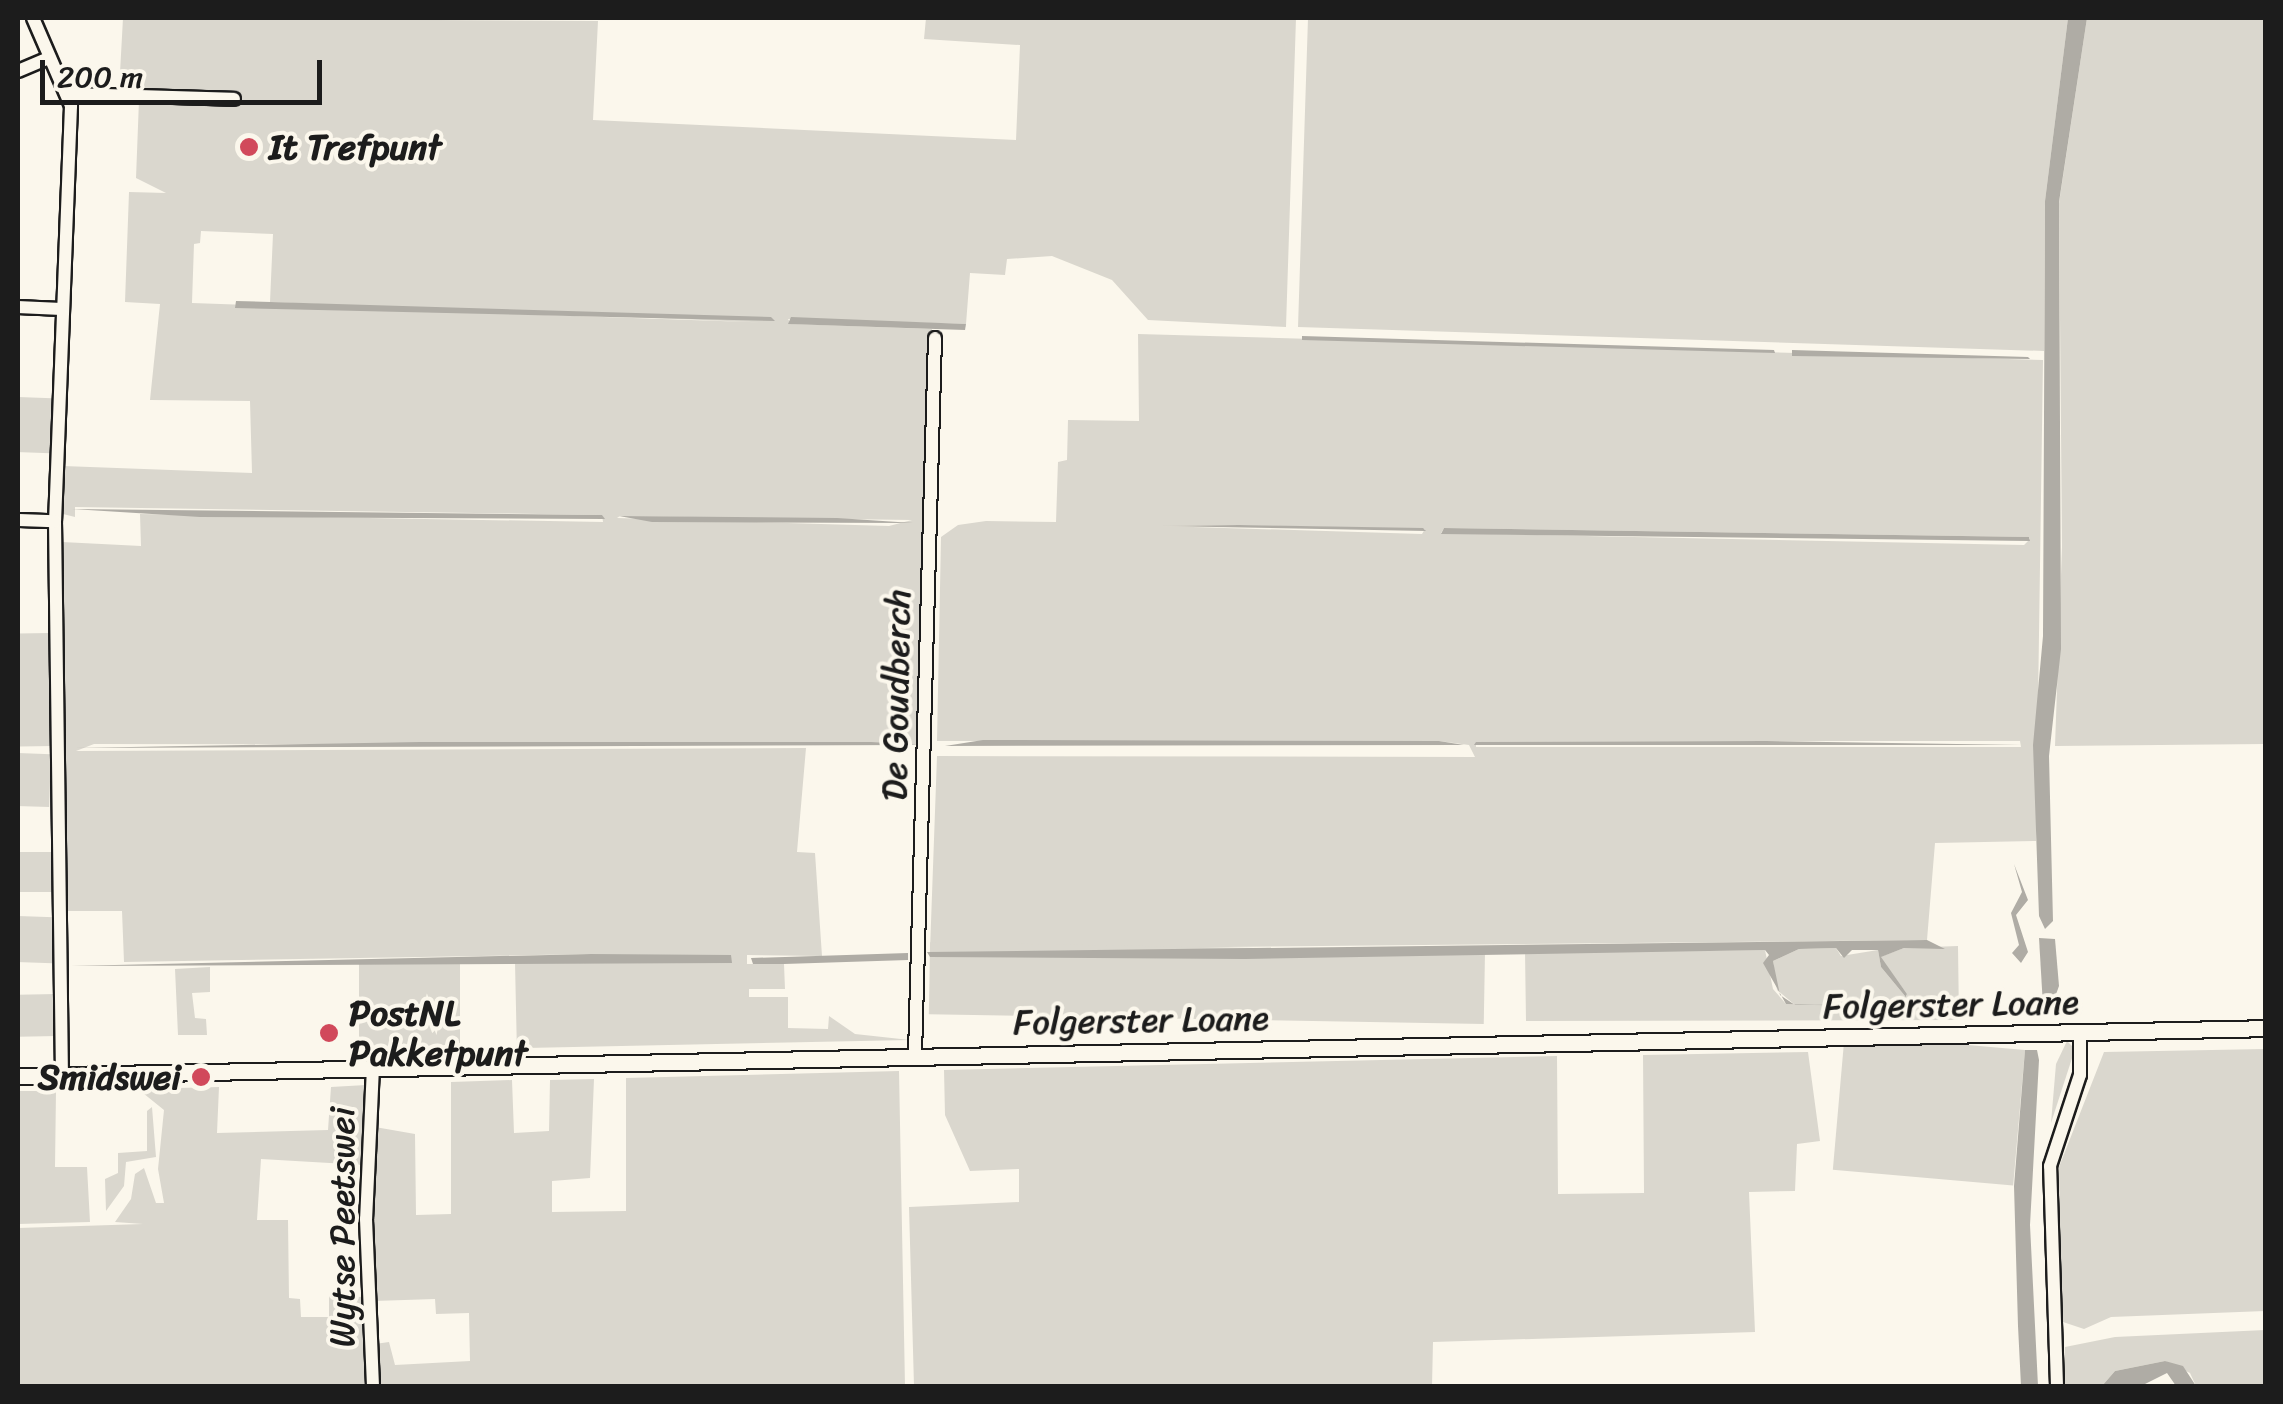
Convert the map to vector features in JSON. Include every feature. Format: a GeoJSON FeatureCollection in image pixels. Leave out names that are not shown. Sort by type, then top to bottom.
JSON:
{"type":"FeatureCollection","features":[{"type":"Feature","properties":{"kind":"main road","name":"Folgerster Loane"},"geometry":{"type":"LineString","coordinates":[[18,1076],[2266,1028]]}},
{"type":"Feature","properties":{"kind":"street"},"geometry":{"type":"LineString","coordinates":[[33,18],[69,94],[55,521],[62,1075]]}},
{"type":"Feature","properties":{"kind":"street"},"geometry":{"type":"LineString","coordinates":[[18,71],[49,58]]}},
{"type":"Feature","properties":{"kind":"street"},"geometry":{"type":"LineString","coordinates":[[69,94],[234,99]]}},
{"type":"Feature","properties":{"kind":"street"},"geometry":{"type":"LineString","coordinates":[[18,307],[61,309]]}},
{"type":"Feature","properties":{"kind":"street","name":"De Goudberch"},"geometry":{"type":"LineString","coordinates":[[916,1054],[935,338]]}},
{"type":"Feature","properties":{"kind":"street"},"geometry":{"type":"LineString","coordinates":[[18,520],[55,521]]}},
{"type":"Feature","properties":{"kind":"street"},"geometry":{"type":"LineString","coordinates":[[2057,1386],[2050,1166],[2080,1075],[2080,1031]]}},
{"type":"Feature","properties":{"kind":"street","name":"Wytse Peetswei"},"geometry":{"type":"LineString","coordinates":[[373,1068],[366,1218],[373,1386]]}},
{"type":"Feature","properties":{"kind":"shaded area"},"geometry":{"type":"Polygon","coordinates":[[[123,18],[598,21],[593,120],[1016,140],[1020,45],[924,39],[926,18],[1296,18],[1286,327],[1148,320],[1112,280],[1052,256],[1007,259],[1005,275],[970,273],[966,324],[788,319],[791,324],[932,329],[918,745],[94,744],[76,751],[806,748],[797,852],[815,853],[822,956],[747,955],[747,964],[784,964],[785,989],[749,989],[749,997],[788,997],[788,1028],[828,1029],[829,1016],[855,1034],[910,1040],[526,1048],[517,1054],[515,963],[688,963],[591,954],[124,962],[122,911],[66,911],[62,542],[141,546],[140,514],[603,522],[602,515],[75,507],[75,517],[59,513],[63,466],[252,473],[250,401],[150,400],[160,304],[125,302],[129,192],[166,193],[136,178],[139,100],[119,91],[123,18]],[[201,231],[200,243],[194,244],[192,303],[775,323],[270,302],[273,234],[201,231]],[[620,516],[617,518],[889,526],[912,520],[620,516]]]}},
{"type":"Feature","properties":{"kind":"shaded area"},"geometry":{"type":"Polygon","coordinates":[[[1308,18],[2068,18],[2045,201],[2044,351],[1298,327],[1308,18]]]}},
{"type":"Feature","properties":{"kind":"shaded area"},"geometry":{"type":"Polygon","coordinates":[[[2068,18],[2087,18],[2059,202],[2061,649],[2049,756],[2053,921],[2045,929],[2039,916],[2033,745],[2043,636],[2045,201],[2068,18]]]}},
{"type":"Feature","properties":{"kind":"shaded area"},"geometry":{"type":"Polygon","coordinates":[[[2087,18],[2265,18],[2265,744],[2055,746],[2062,547],[2059,203],[2087,18]]]}},
{"type":"Feature","properties":{"kind":"shaded area"},"geometry":{"type":"Polygon","coordinates":[[[236,301],[771,317],[775,321],[235,308],[236,301]]]}},
{"type":"Feature","properties":{"kind":"shaded area"},"geometry":{"type":"Polygon","coordinates":[[[791,317],[966,324],[965,330],[788,324],[791,317]]]}},
{"type":"Feature","properties":{"kind":"shaded area"},"geometry":{"type":"Polygon","coordinates":[[[1138,334],[2043,360],[2036,841],[1935,843],[1927,940],[930,950],[937,756],[1475,757],[1469,745],[1439,741],[937,741],[941,537],[958,525],[986,521],[1056,522],[1058,462],[1067,460],[1068,420],[1139,421],[1138,334]],[[1239,525],[1161,526],[1422,534],[1425,529],[1239,525]],[[1444,528],[1441,533],[2024,545],[2030,539],[1444,528]],[[2020,741],[1476,742],[1476,747],[2021,747],[2020,741]]]}},
{"type":"Feature","properties":{"kind":"shaded area"},"geometry":{"type":"Polygon","coordinates":[[[1302,336],[1774,350],[1775,353],[1302,340],[1302,336]]]}},
{"type":"Feature","properties":{"kind":"shaded area"},"geometry":{"type":"Polygon","coordinates":[[[1792,350],[2028,357],[2030,359],[1792,356],[1792,350]]]}},
{"type":"Feature","properties":{"kind":"shaded area"},"geometry":{"type":"Polygon","coordinates":[[[18,397],[52,398],[50,453],[18,452],[18,397]]]}},
{"type":"Feature","properties":{"kind":"shaded area"},"geometry":{"type":"Polygon","coordinates":[[[72,509],[602,515],[605,519],[200,517],[72,509]]]}},
{"type":"Feature","properties":{"kind":"shaded area"},"geometry":{"type":"Polygon","coordinates":[[[619,516],[837,518],[913,523],[652,522],[619,516]]]}},
{"type":"Feature","properties":{"kind":"shaded area"},"geometry":{"type":"Polygon","coordinates":[[[1161,526],[1423,528],[1426,531],[1161,526]]]}},
{"type":"Feature","properties":{"kind":"shaded area"},"geometry":{"type":"Polygon","coordinates":[[[1444,528],[2029,537],[2030,541],[1441,534],[1444,528]]]}},
{"type":"Feature","properties":{"kind":"shaded area"},"geometry":{"type":"Polygon","coordinates":[[[50,633],[52,746],[20,747],[18,634],[50,633]]]}},
{"type":"Feature","properties":{"kind":"shaded area"},"geometry":{"type":"Polygon","coordinates":[[[983,740],[1439,741],[1464,745],[945,746],[983,740]]]}},
{"type":"Feature","properties":{"kind":"shaded area"},"geometry":{"type":"Polygon","coordinates":[[[420,742],[871,742],[918,745],[75,748],[420,742]]]}},
{"type":"Feature","properties":{"kind":"shaded area"},"geometry":{"type":"Polygon","coordinates":[[[1476,742],[2022,745],[1474,745],[1476,742]]]}},
{"type":"Feature","properties":{"kind":"shaded area"},"geometry":{"type":"Polygon","coordinates":[[[18,753],[51,754],[49,807],[18,806],[18,753]]]}},
{"type":"Feature","properties":{"kind":"shaded area"},"geometry":{"type":"Polygon","coordinates":[[[18,852],[54,852],[54,892],[18,892],[18,852]]]}},
{"type":"Feature","properties":{"kind":"shaded area"},"geometry":{"type":"Polygon","coordinates":[[[2014,864],[2028,900],[2016,915],[2028,952],[2021,963],[2012,953],[2019,945],[2011,913],[2022,892],[2014,864]]]}},
{"type":"Feature","properties":{"kind":"shaded area"},"geometry":{"type":"Polygon","coordinates":[[[18,916],[54,917],[52,963],[18,962],[18,916]]]}},
{"type":"Feature","properties":{"kind":"shaded area"},"geometry":{"type":"Polygon","coordinates":[[[2039,938],[2055,939],[2059,986],[2051,1008],[2043,1006],[2039,938]]]}},
{"type":"Feature","properties":{"kind":"shaded area"},"geometry":{"type":"Polygon","coordinates":[[[1927,940],[1945,949],[1904,948],[1881,957],[1907,994],[1902,1004],[1905,996],[1881,967],[1878,950],[1852,950],[1844,958],[1836,948],[1799,949],[1773,961],[1779,992],[1763,963],[1769,955],[1765,950],[1245,959],[930,957],[927,952],[1927,940]]]}},
{"type":"Feature","properties":{"kind":"shaded area"},"geometry":{"type":"Polygon","coordinates":[[[930,942],[1485,952],[1484,1024],[929,1014],[930,942]]]}},
{"type":"Feature","properties":{"kind":"shaded area"},"geometry":{"type":"Polygon","coordinates":[[[1958,946],[1959,1020],[1526,1021],[1525,952],[1765,950],[1773,989],[1786,1004],[1900,1008],[1907,994],[1880,957],[1904,948],[1958,946]]]}},
{"type":"Feature","properties":{"kind":"shaded area"},"geometry":{"type":"Polygon","coordinates":[[[1836,948],[1841,956],[1878,950],[1881,967],[1905,996],[1902,1005],[1795,1005],[1777,990],[1773,961],[1799,949],[1836,948]]]}},
{"type":"Feature","properties":{"kind":"shaded area"},"geometry":{"type":"Polygon","coordinates":[[[908,953],[908,960],[784,964],[753,964],[751,958],[908,953]]]}},
{"type":"Feature","properties":{"kind":"shaded area"},"geometry":{"type":"Polygon","coordinates":[[[591,954],[731,955],[732,963],[71,966],[591,954]]]}},
{"type":"Feature","properties":{"kind":"shaded area"},"geometry":{"type":"Polygon","coordinates":[[[359,964],[460,964],[460,1056],[359,1056],[359,964]]]}},
{"type":"Feature","properties":{"kind":"shaded area"},"geometry":{"type":"Polygon","coordinates":[[[210,967],[210,992],[192,993],[195,1018],[206,1019],[207,1035],[178,1035],[175,969],[210,967]]]}},
{"type":"Feature","properties":{"kind":"shaded area"},"geometry":{"type":"Polygon","coordinates":[[[56,994],[57,1036],[19,1037],[18,995],[56,994]]]}},
{"type":"Feature","properties":{"kind":"shaded area"},"geometry":{"type":"Polygon","coordinates":[[[1902,1004],[1900,1008],[1810,1005],[1902,1004]]]}},
{"type":"Feature","properties":{"kind":"shaded area"},"geometry":{"type":"Polygon","coordinates":[[[1845,1034],[2025,1050],[2013,1185],[1833,1170],[1845,1034]]]}},
{"type":"Feature","properties":{"kind":"shaded area"},"geometry":{"type":"Polygon","coordinates":[[[2067,1041],[2075,1049],[2051,1123],[2056,1064],[2067,1041]]]}},
{"type":"Feature","properties":{"kind":"shaded area"},"geometry":{"type":"Polygon","coordinates":[[[2265,1049],[2265,1311],[2111,1317],[2084,1329],[2060,1321],[2059,1167],[2104,1052],[2265,1049]]]}},
{"type":"Feature","properties":{"kind":"shaded area"},"geometry":{"type":"Polygon","coordinates":[[[2025,1050],[2037,1050],[2039,1060],[2030,1225],[2038,1386],[2021,1386],[2018,1326],[2014,1186],[2025,1050]]]}},
{"type":"Feature","properties":{"kind":"shaded area"},"geometry":{"type":"Polygon","coordinates":[[[1808,1052],[1820,1141],[1797,1144],[1795,1191],[1749,1192],[1755,1332],[1433,1342],[1432,1386],[914,1386],[909,1207],[1019,1202],[1019,1169],[970,1171],[945,1115],[944,1070],[1557,1056],[1558,1194],[1644,1193],[1643,1055],[1808,1052]]]}},
{"type":"Feature","properties":{"kind":"shaded area"},"geometry":{"type":"Polygon","coordinates":[[[899,1071],[905,1386],[379,1386],[375,1344],[389,1342],[395,1365],[470,1361],[469,1313],[436,1314],[435,1299],[374,1301],[375,1127],[415,1134],[416,1215],[451,1214],[451,1082],[512,1080],[514,1133],[549,1131],[550,1080],[594,1079],[590,1178],[552,1181],[552,1212],[626,1211],[626,1078],[899,1071]]]}},
{"type":"Feature","properties":{"kind":"shaded area"},"geometry":{"type":"Polygon","coordinates":[[[366,1085],[364,1165],[261,1159],[257,1220],[288,1220],[289,1298],[300,1299],[301,1317],[329,1317],[329,1296],[364,1297],[369,1386],[18,1386],[18,1228],[143,1224],[115,1222],[131,1199],[135,1174],[144,1168],[156,1203],[164,1203],[158,1169],[164,1110],[138,1089],[219,1087],[217,1133],[328,1130],[331,1087],[366,1085]]]}},
{"type":"Feature","properties":{"kind":"shaded area"},"geometry":{"type":"Polygon","coordinates":[[[18,1091],[56,1091],[55,1167],[87,1167],[90,1222],[18,1224],[18,1091]]]}},
{"type":"Feature","properties":{"kind":"shaded area"},"geometry":{"type":"Polygon","coordinates":[[[152,1107],[156,1157],[126,1162],[124,1186],[106,1211],[105,1179],[118,1173],[118,1153],[147,1151],[147,1111],[152,1107]]]}},
{"type":"Feature","properties":{"kind":"shaded area"},"geometry":{"type":"Polygon","coordinates":[[[2265,1330],[2265,1386],[2196,1386],[2190,1373],[2165,1361],[2115,1371],[2102,1386],[2063,1386],[2065,1347],[2115,1337],[2265,1330]]]}},
{"type":"Feature","properties":{"kind":"shaded area"},"geometry":{"type":"Polygon","coordinates":[[[2165,1361],[2183,1366],[2196,1386],[2176,1386],[2167,1373],[2141,1386],[2102,1386],[2115,1371],[2165,1361]]]}},
{"type":"Feature","properties":{"kind":"place","name":"It Trefpunt"},"geometry":{"type":"Point","coordinates":[249,147]}},
{"type":"Feature","properties":{"kind":"place","name":"PostNL Pakketpunt"},"geometry":{"type":"Point","coordinates":[329,1033]}},
{"type":"Feature","properties":{"kind":"place","name":"Smidswei"},"geometry":{"type":"Point","coordinates":[201,1077]}}]}
